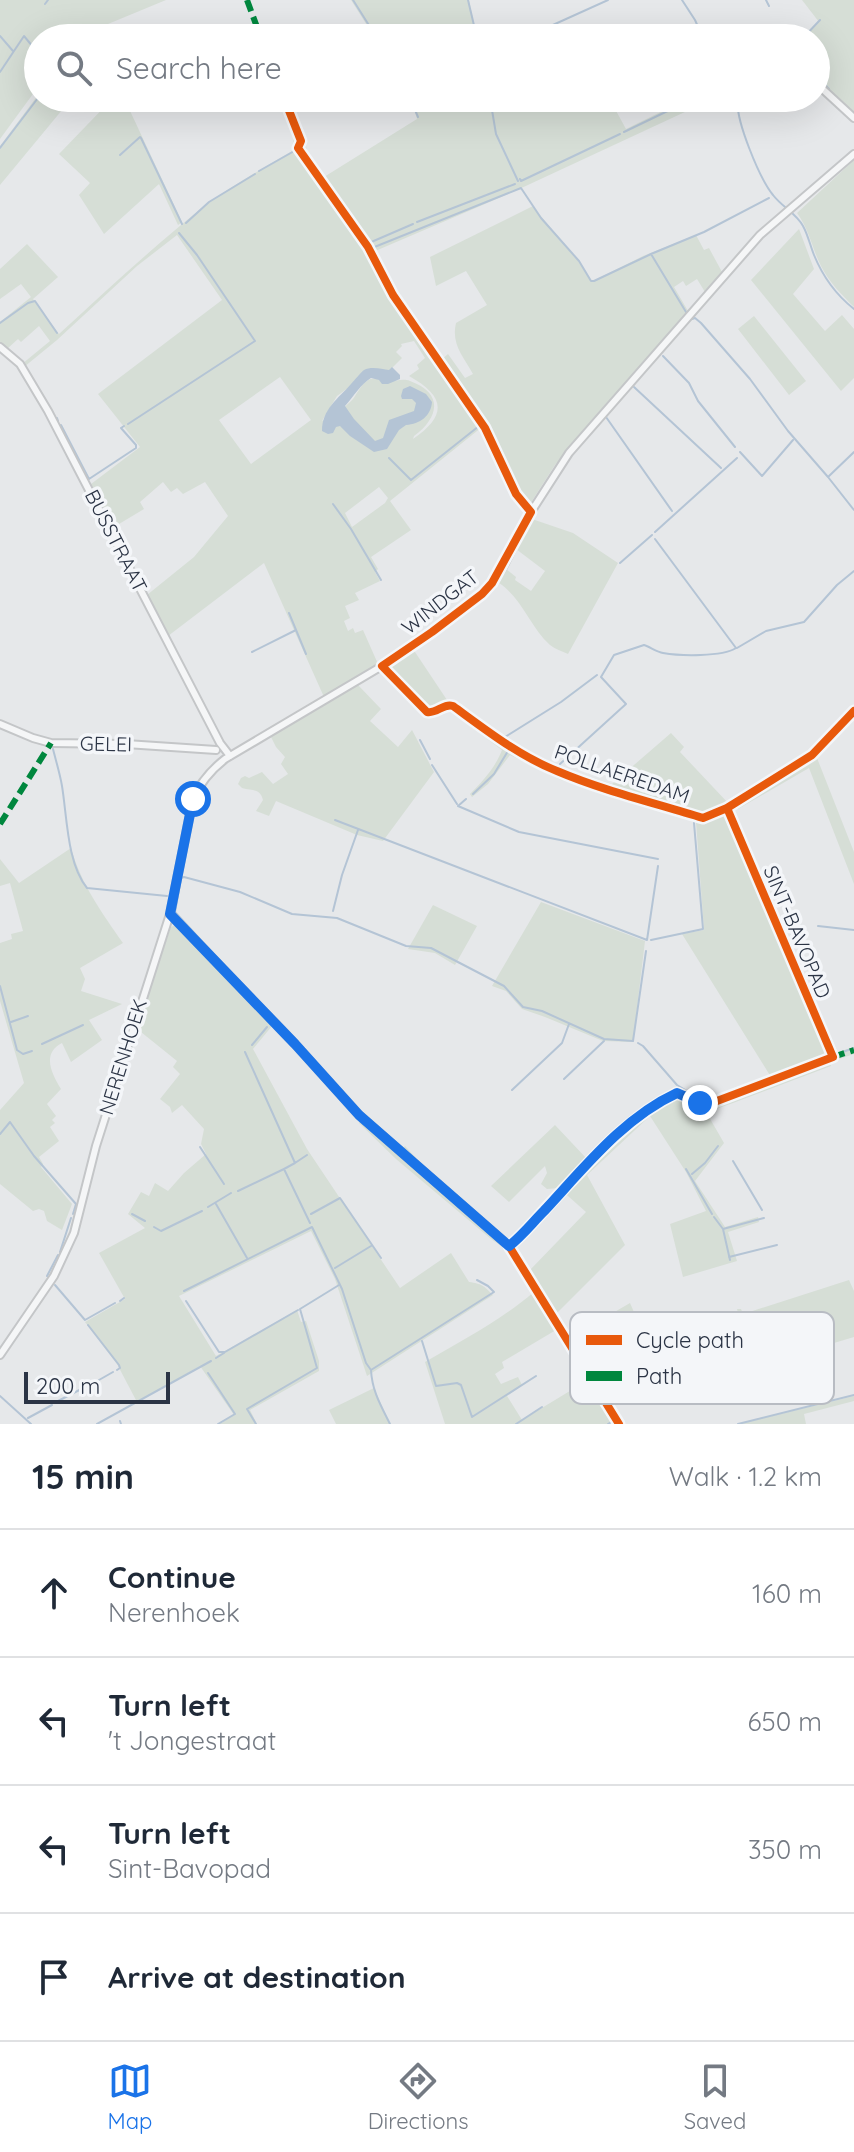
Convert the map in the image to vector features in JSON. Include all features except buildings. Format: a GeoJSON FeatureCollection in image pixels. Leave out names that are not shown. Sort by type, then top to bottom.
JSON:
{"type":"FeatureCollection","features":[{"type":"Feature","properties":{"kind":"street"},"geometry":{"type":"LineString","coordinates":[[830,96],[854,118]]}},
{"type":"Feature","properties":{"kind":"street","name":"WINDGAT"},"geometry":{"type":"LineString","coordinates":[[230,756],[382,666],[482,594],[503,567],[531,512],[569,453],[760,235],[854,154]]}},
{"type":"Feature","properties":{"kind":"street","name":"BUSSTRAAT"},"geometry":{"type":"LineString","coordinates":[[0,347],[20,364],[48,411],[218,746],[230,756]]}},
{"type":"Feature","properties":{"kind":"street","name":"POLLAEREDAM"},"geometry":{"type":"LineString","coordinates":[[382,666],[427,712],[453,706],[503,742],[557,772],[703,818],[727,808],[812,755],[854,711]]}},
{"type":"Feature","properties":{"kind":"street","name":"GELEI"},"geometry":{"type":"LineString","coordinates":[[0,724],[51,743],[218,746]]}},
{"type":"Feature","properties":{"kind":"street"},"geometry":{"type":"LineString","coordinates":[[210,773],[218,746]]}},
{"type":"Feature","properties":{"kind":"street","name":"NERENHOEK"},"geometry":{"type":"LineString","coordinates":[[0,1355],[54,1276],[74,1233],[96,1146],[170,914],[193,799],[200,784],[230,756]]}},
{"type":"Feature","properties":{"kind":"street","name":"SINT-BAVOPAD"},"geometry":{"type":"LineString","coordinates":[[509,1246],[600,1151],[637,1117],[661,1101],[677,1093],[709,1104],[833,1057],[727,808]]}},
{"type":"Feature","properties":{"kind":"street"},"geometry":{"type":"LineString","coordinates":[[170,914],[359,1115],[509,1246],[570,1345]]}},
{"type":"Feature","properties":{"kind":"street"},"geometry":{"type":"LineString","coordinates":[[607,1404],[619,1424]]}},
{"type":"Feature","properties":{"kind":"shaded area"},"geometry":{"type":"Polygon","coordinates":[[[0,0],[166,0],[108,24],[24,24],[24,106],[0,139],[0,0]]]}},
{"type":"Feature","properties":{"kind":"shaded area"},"geometry":{"type":"Polygon","coordinates":[[[351,0],[469,0],[474,24],[366,24],[351,0]]]}},
{"type":"Feature","properties":{"kind":"shaded area"},"geometry":{"type":"Polygon","coordinates":[[[802,0],[854,0],[854,115],[830,92],[830,24],[817,24],[819,22],[802,0]]]}},
{"type":"Feature","properties":{"kind":"shaded area"},"geometry":{"type":"Polygon","coordinates":[[[25,112],[60,112],[0,185],[0,146],[25,112]]]}},
{"type":"Feature","properties":{"kind":"shaded area"},"geometry":{"type":"Polygon","coordinates":[[[100,112],[131,112],[182,222],[178,225],[159,184],[104,234],[79,195],[90,183],[59,154],[100,112]]]}},
{"type":"Feature","properties":{"kind":"shaded area"},"geometry":{"type":"Polygon","coordinates":[[[286,112],[292,112],[307,152],[324,177],[417,119],[415,112],[617,112],[626,129],[661,112],[685,112],[515,191],[373,252],[424,333],[420,337],[482,427],[390,501],[411,530],[371,557],[380,581],[355,593],[359,600],[345,606],[350,618],[344,621],[348,631],[353,628],[355,633],[363,630],[378,664],[324,697],[264,563],[168,636],[147,595],[194,557],[228,516],[205,482],[183,494],[177,488],[171,492],[163,482],[140,502],[144,509],[114,527],[91,484],[140,447],[98,394],[222,300],[177,235],[137,266],[24,367],[22,364],[50,341],[39,326],[21,342],[18,339],[7,349],[0,344],[0,322],[31,297],[21,284],[0,299],[0,269],[27,244],[58,277],[33,299],[59,334],[203,207],[292,151],[294,133],[286,112]],[[414,341],[401,344],[396,352],[402,358],[390,370],[365,370],[337,396],[322,421],[350,402],[368,380],[410,381],[428,392],[434,406],[429,422],[413,439],[437,414],[438,406],[430,391],[409,376],[419,369],[417,365],[425,358],[414,341]],[[280,377],[219,420],[251,464],[311,420],[280,377]],[[379,487],[345,513],[352,527],[385,503],[388,498],[379,487]]]}},
{"type":"Feature","properties":{"kind":"shaded area"},"geometry":{"type":"Polygon","coordinates":[[[854,160],[854,307],[824,272],[797,213],[854,160]]]}},
{"type":"Feature","properties":{"kind":"shaded area"},"geometry":{"type":"Polygon","coordinates":[[[533,206],[572,253],[591,282],[643,256],[696,235],[704,250],[709,248],[722,272],[705,292],[697,279],[686,286],[683,281],[674,287],[688,311],[555,465],[530,504],[517,492],[487,428],[441,360],[448,354],[465,378],[473,374],[457,344],[456,323],[487,305],[466,271],[436,286],[430,257],[533,206]]]}},
{"type":"Feature","properties":{"kind":"shaded area"},"geometry":{"type":"Polygon","coordinates":[[[799,229],[814,269],[793,294],[825,331],[842,315],[854,329],[854,378],[841,391],[751,280],[799,229]]]}},
{"type":"Feature","properties":{"kind":"shaded area"},"geometry":{"type":"Polygon","coordinates":[[[754,316],[806,381],[789,395],[738,329],[754,316]]]}},
{"type":"Feature","properties":{"kind":"shaded area"},"geometry":{"type":"Polygon","coordinates":[[[532,519],[573,533],[618,563],[568,654],[550,645],[514,596],[499,583],[506,569],[531,591],[545,571],[516,549],[532,519]]]}},
{"type":"Feature","properties":{"kind":"shaded area"},"geometry":{"type":"Polygon","coordinates":[[[413,649],[449,703],[430,710],[388,670],[387,665],[413,649]]]}},
{"type":"Feature","properties":{"kind":"shaded area"},"geometry":{"type":"Polygon","coordinates":[[[358,685],[381,709],[370,721],[398,747],[412,730],[434,772],[383,841],[357,835],[276,801],[269,816],[256,811],[263,800],[262,796],[242,788],[238,784],[241,778],[262,772],[273,784],[288,774],[281,764],[285,757],[271,737],[358,685]]]}},
{"type":"Feature","properties":{"kind":"shaded area"},"geometry":{"type":"Polygon","coordinates":[[[473,723],[506,746],[510,742],[566,769],[612,784],[671,733],[684,747],[680,752],[729,804],[723,808],[725,813],[731,809],[838,1052],[854,1047],[854,1054],[830,1062],[831,1066],[713,1110],[705,1110],[724,1143],[695,1181],[725,1227],[758,1217],[759,1222],[728,1232],[737,1261],[683,1277],[670,1224],[706,1211],[686,1172],[650,1116],[587,1175],[625,1245],[555,1315],[529,1271],[586,1212],[559,1188],[547,1189],[541,1184],[547,1173],[545,1166],[509,1202],[491,1186],[555,1125],[587,1159],[629,1116],[669,1091],[683,1091],[705,1101],[771,1077],[682,934],[704,930],[696,822],[561,780],[510,755],[488,784],[472,797],[470,794],[496,763],[502,750],[471,727],[473,723]]]}},
{"type":"Feature","properties":{"kind":"shaded area"},"geometry":{"type":"Polygon","coordinates":[[[815,746],[821,754],[817,758],[854,852],[854,884],[809,768],[738,809],[732,800],[815,746]]]}},
{"type":"Feature","properties":{"kind":"shaded area"},"geometry":{"type":"Polygon","coordinates":[[[71,848],[86,886],[123,943],[80,968],[85,979],[81,991],[122,1004],[89,1020],[102,1040],[71,1062],[62,1043],[50,1058],[52,1071],[61,1089],[47,1104],[56,1116],[52,1120],[55,1123],[50,1127],[59,1141],[39,1157],[43,1164],[41,1167],[72,1204],[62,1230],[47,1221],[44,1211],[33,1211],[0,1184],[0,1110],[24,1083],[0,1001],[0,943],[12,939],[11,934],[23,931],[10,883],[0,886],[0,859],[19,883],[71,848]]]}},
{"type":"Feature","properties":{"kind":"shaded area"},"geometry":{"type":"Polygon","coordinates":[[[541,902],[645,941],[633,1042],[603,1041],[522,1009],[506,991],[492,986],[541,902]]]}},
{"type":"Feature","properties":{"kind":"shaded area"},"geometry":{"type":"Polygon","coordinates":[[[433,905],[477,926],[455,965],[435,953],[408,949],[433,905]]]}},
{"type":"Feature","properties":{"kind":"shaded area"},"geometry":{"type":"Polygon","coordinates":[[[175,925],[272,1026],[253,1049],[307,1149],[400,1288],[451,1253],[469,1282],[482,1286],[493,1295],[367,1376],[335,1279],[311,1231],[179,1296],[216,1356],[297,1310],[301,1322],[306,1321],[319,1361],[319,1371],[250,1410],[257,1424],[220,1424],[234,1415],[200,1366],[137,1402],[117,1364],[85,1322],[125,1299],[99,1253],[145,1228],[128,1214],[141,1192],[149,1196],[155,1183],[168,1191],[206,1154],[201,1144],[204,1129],[182,1105],[172,1113],[160,1099],[180,1074],[173,1067],[177,1061],[136,1028],[171,927],[175,925]]]}},
{"type":"Feature","properties":{"kind":"shaded area"},"geometry":{"type":"Polygon","coordinates":[[[362,1120],[399,1153],[405,1146],[507,1247],[491,1239],[396,1159],[359,1123],[362,1120]]]}},
{"type":"Feature","properties":{"kind":"shaded area"},"geometry":{"type":"Polygon","coordinates":[[[849,1280],[854,1291],[854,1337],[834,1343],[834,1312],[749,1312],[849,1280]]]}},
{"type":"Feature","properties":{"kind":"shaded area"},"geometry":{"type":"Polygon","coordinates":[[[534,1292],[556,1330],[502,1362],[504,1368],[495,1374],[501,1384],[518,1377],[522,1385],[507,1396],[522,1420],[570,1391],[570,1404],[603,1404],[614,1421],[609,1424],[445,1424],[425,1362],[534,1292]]]}},
{"type":"Feature","properties":{"kind":"shaded area"},"geometry":{"type":"Polygon","coordinates":[[[630,1303],[634,1312],[615,1312],[630,1303]]]}},
{"type":"Feature","properties":{"kind":"shaded area"},"geometry":{"type":"Polygon","coordinates":[[[374,1388],[390,1424],[336,1424],[329,1410],[374,1388]]]}},
{"type":"Feature","properties":{"kind":"shaded area"},"geometry":{"type":"Polygon","coordinates":[[[854,1396],[854,1401],[804,1414],[806,1424],[740,1424],[821,1404],[834,1404],[834,1401],[854,1396]]]}},
{"type":"Feature","properties":{"kind":"water"},"geometry":{"type":"Polygon","coordinates":[[[392,367],[400,379],[382,384],[371,378],[345,406],[375,441],[383,438],[389,420],[414,411],[416,403],[412,399],[402,399],[403,389],[410,386],[426,394],[432,402],[424,418],[399,430],[387,449],[374,452],[340,426],[333,433],[322,431],[328,410],[362,371],[373,368],[389,370],[392,367]]]}},
{"type":"Feature","properties":{"kind":"waterway"},"geometry":{"type":"LineString","coordinates":[[45,4],[48,0]]}},
{"type":"Feature","properties":{"kind":"waterway"},"geometry":{"type":"LineString","coordinates":[[353,0],[368,24]]}},
{"type":"Feature","properties":{"kind":"waterway"},"geometry":{"type":"LineString","coordinates":[[468,0],[474,24]]}},
{"type":"Feature","properties":{"kind":"waterway"},"geometry":{"type":"LineString","coordinates":[[555,24],[608,0]]}},
{"type":"Feature","properties":{"kind":"waterway"},"geometry":{"type":"LineString","coordinates":[[682,0],[697,24]]}},
{"type":"Feature","properties":{"kind":"waterway"},"geometry":{"type":"LineString","coordinates":[[766,0],[769,6]]}},
{"type":"Feature","properties":{"kind":"waterway"},"geometry":{"type":"LineString","coordinates":[[816,24],[820,20]]}},
{"type":"Feature","properties":{"kind":"waterway"},"geometry":{"type":"LineString","coordinates":[[0,36],[13,51]]}},
{"type":"Feature","properties":{"kind":"waterway"},"geometry":{"type":"LineString","coordinates":[[0,72],[24,36]]}},
{"type":"Feature","properties":{"kind":"waterway"},"geometry":{"type":"LineString","coordinates":[[0,148],[27,112]]}},
{"type":"Feature","properties":{"kind":"waterway"},"geometry":{"type":"LineString","coordinates":[[416,112],[418,117]]}},
{"type":"Feature","properties":{"kind":"waterway"},"geometry":{"type":"LineString","coordinates":[[492,112],[496,134],[518,181]]}},
{"type":"Feature","properties":{"kind":"waterway"},"geometry":{"type":"LineString","coordinates":[[624,132],[666,112]]}},
{"type":"Feature","properties":{"kind":"waterway"},"geometry":{"type":"LineString","coordinates":[[739,112],[755,163],[768,187],[800,221],[826,278],[854,309]]}},
{"type":"Feature","properties":{"kind":"waterway"},"geometry":{"type":"LineString","coordinates":[[520,179],[620,134]]}},
{"type":"Feature","properties":{"kind":"waterway"},"geometry":{"type":"LineString","coordinates":[[120,155],[141,138],[182,224]]}},
{"type":"Feature","properties":{"kind":"waterway"},"geometry":{"type":"LineString","coordinates":[[259,171],[296,150],[367,250]]}},
{"type":"Feature","properties":{"kind":"waterway"},"geometry":{"type":"LineString","coordinates":[[186,223],[209,202],[255,174]]}},
{"type":"Feature","properties":{"kind":"waterway"},"geometry":{"type":"LineString","coordinates":[[417,222],[515,184]]}},
{"type":"Feature","properties":{"kind":"waterway"},"geometry":{"type":"LineString","coordinates":[[372,248],[521,188],[541,218],[579,261],[591,281],[651,254],[686,312]]}},
{"type":"Feature","properties":{"kind":"waterway"},"geometry":{"type":"LineString","coordinates":[[651,254],[704,232],[769,198]]}},
{"type":"Feature","properties":{"kind":"waterway"},"geometry":{"type":"LineString","coordinates":[[369,243],[413,224]]}},
{"type":"Feature","properties":{"kind":"waterway"},"geometry":{"type":"LineString","coordinates":[[128,424],[255,341],[179,233]]}},
{"type":"Feature","properties":{"kind":"waterway"},"geometry":{"type":"LineString","coordinates":[[0,323],[35,301],[57,333]]}},
{"type":"Feature","properties":{"kind":"waterway"},"geometry":{"type":"LineString","coordinates":[[692,319],[701,323],[750,379],[788,431],[828,477],[854,452]]}},
{"type":"Feature","properties":{"kind":"waterway"},"geometry":{"type":"LineString","coordinates":[[663,356],[689,383],[698,401],[735,447]]}},
{"type":"Feature","properties":{"kind":"waterway"},"geometry":{"type":"LineString","coordinates":[[634,387],[721,468]]}},
{"type":"Feature","properties":{"kind":"waterway"},"geometry":{"type":"LineString","coordinates":[[606,417],[672,511]]}},
{"type":"Feature","properties":{"kind":"waterway"},"geometry":{"type":"LineString","coordinates":[[61,425],[89,479],[136,448],[121,428],[124,426]]}},
{"type":"Feature","properties":{"kind":"waterway"},"geometry":{"type":"LineString","coordinates":[[389,458],[411,480],[479,426]]}},
{"type":"Feature","properties":{"kind":"waterway"},"geometry":{"type":"LineString","coordinates":[[740,452],[762,476],[793,440]]}},
{"type":"Feature","properties":{"kind":"waterway"},"geometry":{"type":"LineString","coordinates":[[655,532],[737,458]]}},
{"type":"Feature","properties":{"kind":"waterway"},"geometry":{"type":"LineString","coordinates":[[828,477],[854,510]]}},
{"type":"Feature","properties":{"kind":"waterway"},"geometry":{"type":"LineString","coordinates":[[333,504],[381,580]]}},
{"type":"Feature","properties":{"kind":"waterway"},"geometry":{"type":"LineString","coordinates":[[620,563],[652,535]]}},
{"type":"Feature","properties":{"kind":"waterway"},"geometry":{"type":"LineString","coordinates":[[560,764],[626,704],[601,677],[614,655],[644,645],[663,653],[690,655],[721,653],[736,648],[655,539]]}},
{"type":"Feature","properties":{"kind":"waterway"},"geometry":{"type":"LineString","coordinates":[[737,648],[766,631],[804,622],[854,571]]}},
{"type":"Feature","properties":{"kind":"waterway"},"geometry":{"type":"LineString","coordinates":[[289,613],[306,654]]}},
{"type":"Feature","properties":{"kind":"waterway"},"geometry":{"type":"LineString","coordinates":[[252,652],[296,630]]}},
{"type":"Feature","properties":{"kind":"waterway"},"geometry":{"type":"LineString","coordinates":[[505,737],[597,675]]}},
{"type":"Feature","properties":{"kind":"waterway"},"geometry":{"type":"LineString","coordinates":[[420,740],[430,759]]}},
{"type":"Feature","properties":{"kind":"waterway"},"geometry":{"type":"LineString","coordinates":[[53,749],[75,866],[87,888],[167,896]]}},
{"type":"Feature","properties":{"kind":"waterway"},"geometry":{"type":"LineString","coordinates":[[473,794],[494,774],[508,751],[528,760]]}},
{"type":"Feature","properties":{"kind":"waterway"},"geometry":{"type":"LineString","coordinates":[[432,765],[457,804]]}},
{"type":"Feature","properties":{"kind":"waterway"},"geometry":{"type":"LineString","coordinates":[[544,769],[556,774]]}},
{"type":"Feature","properties":{"kind":"waterway"},"geometry":{"type":"LineString","coordinates":[[466,799],[458,806],[519,832],[658,859]]}},
{"type":"Feature","properties":{"kind":"waterway"},"geometry":{"type":"LineString","coordinates":[[335,820],[647,940],[658,866]]}},
{"type":"Feature","properties":{"kind":"waterway"},"geometry":{"type":"LineString","coordinates":[[651,940],[703,929],[694,823]]}},
{"type":"Feature","properties":{"kind":"waterway"},"geometry":{"type":"LineString","coordinates":[[333,911],[358,830]]}},
{"type":"Feature","properties":{"kind":"waterway"},"geometry":{"type":"LineString","coordinates":[[222,963],[175,912],[181,878],[240,892],[292,914],[337,918],[406,946],[431,948],[504,986],[523,1007],[542,1011],[604,1039],[633,1041],[646,951]]}},
{"type":"Feature","properties":{"kind":"waterway"},"geometry":{"type":"LineString","coordinates":[[818,926],[854,930]]}},
{"type":"Feature","properties":{"kind":"waterway"},"geometry":{"type":"LineString","coordinates":[[0,986],[17,1050],[23,1054],[32,1051]]}},
{"type":"Feature","properties":{"kind":"waterway"},"geometry":{"type":"LineString","coordinates":[[11,1022],[28,1016]]}},
{"type":"Feature","properties":{"kind":"waterway"},"geometry":{"type":"LineString","coordinates":[[512,1090],[562,1043],[569,1024]]}},
{"type":"Feature","properties":{"kind":"waterway"},"geometry":{"type":"LineString","coordinates":[[42,1044],[83,1025]]}},
{"type":"Feature","properties":{"kind":"waterway"},"geometry":{"type":"LineString","coordinates":[[252,1045],[267,1027]]}},
{"type":"Feature","properties":{"kind":"waterway"},"geometry":{"type":"LineString","coordinates":[[564,1079],[604,1041]]}},
{"type":"Feature","properties":{"kind":"waterway"},"geometry":{"type":"LineString","coordinates":[[638,1043],[677,1085],[700,1099]]}},
{"type":"Feature","properties":{"kind":"waterway"},"geometry":{"type":"LineString","coordinates":[[837,1054],[854,1048]]}},
{"type":"Feature","properties":{"kind":"waterway"},"geometry":{"type":"LineString","coordinates":[[245,1052],[295,1163],[284,1169],[310,1223]]}},
{"type":"Feature","properties":{"kind":"waterway"},"geometry":{"type":"LineString","coordinates":[[706,1101],[741,1089]]}},
{"type":"Feature","properties":{"kind":"waterway"},"geometry":{"type":"LineString","coordinates":[[0,1134],[10,1122],[34,1156],[76,1204],[73,1214]]}},
{"type":"Feature","properties":{"kind":"waterway"},"geometry":{"type":"LineString","coordinates":[[692,1174],[718,1146]]}},
{"type":"Feature","properties":{"kind":"waterway"},"geometry":{"type":"LineString","coordinates":[[200,1147],[224,1184]]}},
{"type":"Feature","properties":{"kind":"waterway"},"geometry":{"type":"LineString","coordinates":[[295,1163],[307,1155]]}},
{"type":"Feature","properties":{"kind":"waterway"},"geometry":{"type":"LineString","coordinates":[[733,1161],[762,1210]]}},
{"type":"Feature","properties":{"kind":"waterway"},"geometry":{"type":"LineString","coordinates":[[238,1191],[284,1169]]}},
{"type":"Feature","properties":{"kind":"waterway"},"geometry":{"type":"LineString","coordinates":[[686,1169],[712,1214]]}},
{"type":"Feature","properties":{"kind":"waterway"},"geometry":{"type":"LineString","coordinates":[[208,1207],[231,1193]]}},
{"type":"Feature","properties":{"kind":"waterway"},"geometry":{"type":"LineString","coordinates":[[311,1214],[340,1198],[381,1258]]}},
{"type":"Feature","properties":{"kind":"waterway"},"geometry":{"type":"LineString","coordinates":[[216,1204],[247,1258]]}},
{"type":"Feature","properties":{"kind":"waterway"},"geometry":{"type":"LineString","coordinates":[[154,1227],[161,1231],[202,1211]]}},
{"type":"Feature","properties":{"kind":"waterway"},"geometry":{"type":"LineString","coordinates":[[132,1214],[145,1221]]}},
{"type":"Feature","properties":{"kind":"waterway"},"geometry":{"type":"LineString","coordinates":[[714,1217],[723,1229],[730,1260]]}},
{"type":"Feature","properties":{"kind":"waterway"},"geometry":{"type":"LineString","coordinates":[[60,1252],[71,1218]]}},
{"type":"Feature","properties":{"kind":"waterway"},"geometry":{"type":"LineString","coordinates":[[723,1229],[764,1218]]}},
{"type":"Feature","properties":{"kind":"waterway"},"geometry":{"type":"LineString","coordinates":[[184,1291],[312,1227],[342,1289],[371,1370]]}},
{"type":"Feature","properties":{"kind":"waterway"},"geometry":{"type":"LineString","coordinates":[[729,1257],[777,1245]]}},
{"type":"Feature","properties":{"kind":"waterway"},"geometry":{"type":"LineString","coordinates":[[335,1268],[371,1246]]}},
{"type":"Feature","properties":{"kind":"waterway"},"geometry":{"type":"LineString","coordinates":[[47,1276],[58,1255]]}},
{"type":"Feature","properties":{"kind":"waterway"},"geometry":{"type":"LineString","coordinates":[[390,1424],[375,1392],[371,1370],[494,1292],[477,1280]]}},
{"type":"Feature","properties":{"kind":"waterway"},"geometry":{"type":"LineString","coordinates":[[55,1285],[85,1320],[115,1303]]}},
{"type":"Feature","properties":{"kind":"waterway"},"geometry":{"type":"LineString","coordinates":[[256,1424],[247,1409],[317,1368],[300,1309],[339,1285]]}},
{"type":"Feature","properties":{"kind":"waterway"},"geometry":{"type":"LineString","coordinates":[[120,1301],[124,1298]]}},
{"type":"Feature","properties":{"kind":"waterway"},"geometry":{"type":"LineString","coordinates":[[186,1301],[219,1352],[225,1352],[298,1310]]}},
{"type":"Feature","properties":{"kind":"waterway"},"geometry":{"type":"LineString","coordinates":[[88,1325],[119,1365],[117,1370]]}},
{"type":"Feature","properties":{"kind":"waterway"},"geometry":{"type":"LineString","coordinates":[[422,1341],[436,1386],[461,1385],[472,1417],[536,1376]]}},
{"type":"Feature","properties":{"kind":"waterway"},"geometry":{"type":"LineString","coordinates":[[216,1358],[224,1353]]}},
{"type":"Feature","properties":{"kind":"waterway"},"geometry":{"type":"LineString","coordinates":[[97,1424],[211,1361]]}},
{"type":"Feature","properties":{"kind":"waterway"},"geometry":{"type":"LineString","coordinates":[[99,1380],[113,1372]]}},
{"type":"Feature","properties":{"kind":"waterway"},"geometry":{"type":"LineString","coordinates":[[208,1373],[235,1414],[218,1424]]}},
{"type":"Feature","properties":{"kind":"waterway"},"geometry":{"type":"LineString","coordinates":[[56,1402],[95,1382]]}},
{"type":"Feature","properties":{"kind":"waterway"},"geometry":{"type":"LineString","coordinates":[[834,1400],[854,1395]]}},
{"type":"Feature","properties":{"kind":"waterway"},"geometry":{"type":"LineString","coordinates":[[0,1396],[31,1424]]}},
{"type":"Feature","properties":{"kind":"waterway"},"geometry":{"type":"LineString","coordinates":[[738,1424],[818,1404]]}},
{"type":"Feature","properties":{"kind":"waterway"},"geometry":{"type":"LineString","coordinates":[[28,1418],[52,1405]]}},
{"type":"Feature","properties":{"kind":"waterway"},"geometry":{"type":"LineString","coordinates":[[516,1424],[542,1407]]}},
{"type":"Feature","properties":{"kind":"waterway"},"geometry":{"type":"LineString","coordinates":[[620,1418],[624,1424]]}},
{"type":"Feature","properties":{"kind":"waterway"},"geometry":{"type":"LineString","coordinates":[[608,1424],[613,1421]]}},
{"type":"Feature","properties":{"kind":"marked path"},"geometry":{"type":"LineString","coordinates":[[247,0],[256,24]]}},
{"type":"Feature","properties":{"kind":"marked path"},"geometry":{"type":"LineString","coordinates":[[0,824],[51,743]]}},
{"type":"Feature","properties":{"kind":"marked path"},"geometry":{"type":"LineString","coordinates":[[833,1057],[854,1050]]}},
{"type":"Feature","properties":{"kind":"cycle path"},"geometry":{"type":"LineString","coordinates":[[290,112],[301,141],[298,148],[368,247],[393,295],[485,428],[516,494],[531,512],[492,583],[482,594],[382,666],[427,712],[453,706],[503,742],[543,765],[593,785],[703,818],[727,808],[812,755],[854,711]]}},
{"type":"Feature","properties":{"kind":"cycle path"},"geometry":{"type":"LineString","coordinates":[[570,1345],[509,1246],[608,1144],[658,1103],[677,1093],[709,1104],[833,1057],[727,808]]}},
{"type":"Feature","properties":{"kind":"cycle path"},"geometry":{"type":"LineString","coordinates":[[607,1404],[619,1424]]}},
{"type":"Feature","properties":{"kind":"route"},"geometry":{"type":"LineString","coordinates":[[193,799],[170,914],[359,1115],[509,1246],[637,1117],[677,1093],[700,1103]]}}]}
